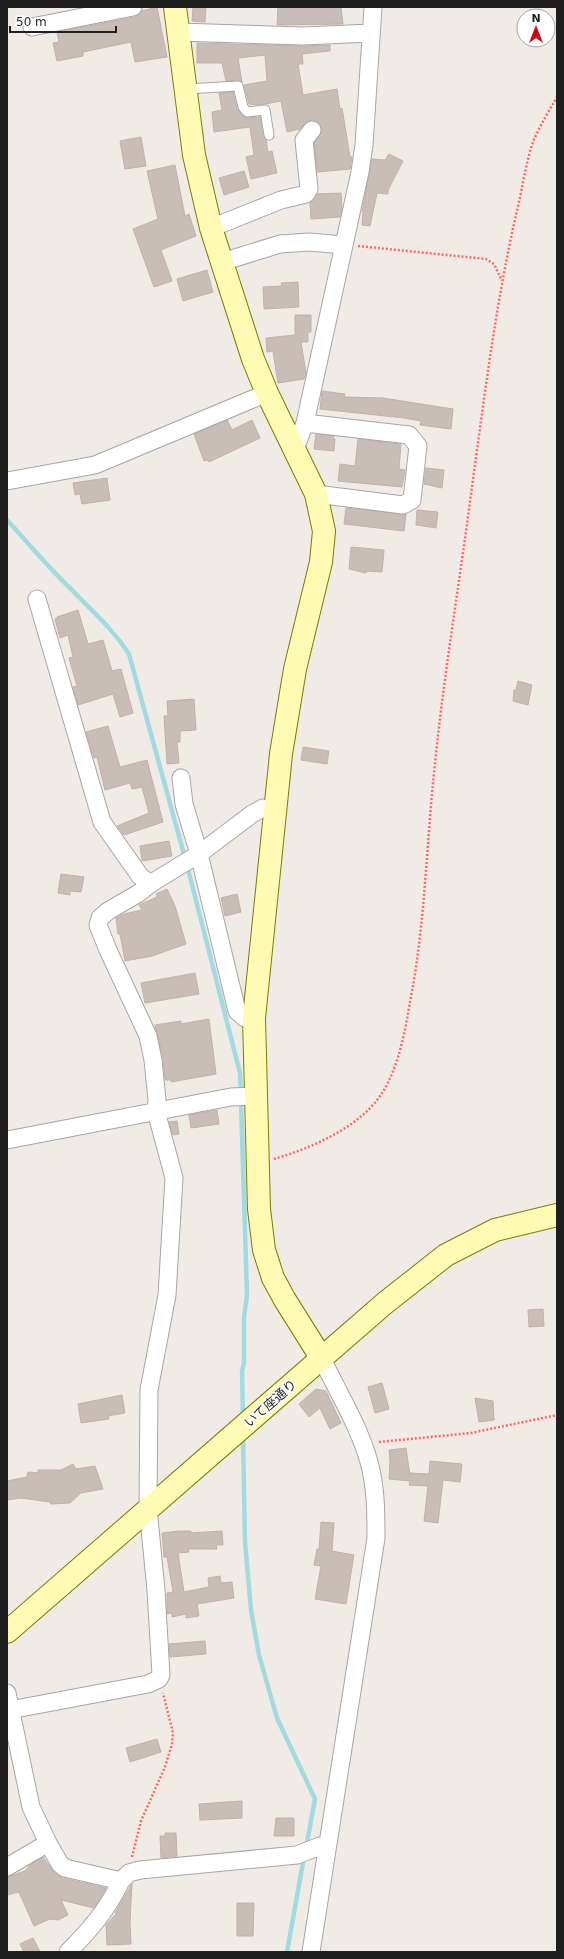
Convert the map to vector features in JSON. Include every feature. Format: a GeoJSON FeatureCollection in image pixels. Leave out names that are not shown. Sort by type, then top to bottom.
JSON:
{"type":"FeatureCollection","features":[{"type":"Feature","properties":{"kind":"street"},"geometry":{"type":"LineString","coordinates":[[32,27],[133,7]]}},
{"type":"Feature","properties":{"kind":"street"},"geometry":{"type":"LineString","coordinates":[[175,7],[194,155],[211,228],[253,359],[267,393],[316,494],[323,523],[324,547],[317,585],[293,683],[281,754],[274,810],[254,1018],[244,1096],[258,1164],[259,1209],[264,1250],[274,1278],[300,1326],[322,1359],[362,1443],[369,1462],[374,1490],[376,1538],[311,1952]]}},
{"type":"Feature","properties":{"kind":"street"},"geometry":{"type":"LineString","coordinates":[[295,449],[305,423],[360,172],[364,144],[373,7]]}},
{"type":"Feature","properties":{"kind":"street"},"geometry":{"type":"LineString","coordinates":[[179,32],[304,36],[371,33]]}},
{"type":"Feature","properties":{"kind":"street"},"geometry":{"type":"LineString","coordinates":[[211,228],[281,200],[306,194],[309,189],[304,140],[312,130]]}},
{"type":"Feature","properties":{"kind":"street"},"geometry":{"type":"LineString","coordinates":[[222,262],[280,244],[309,242],[344,244]]}},
{"type":"Feature","properties":{"kind":"street"},"geometry":{"type":"LineString","coordinates":[[7,481],[95,465],[267,393]]}},
{"type":"Feature","properties":{"kind":"street"},"geometry":{"type":"LineString","coordinates":[[305,423],[409,435],[418,446],[412,500],[403,505],[316,494]]}},
{"type":"Feature","properties":{"kind":"street"},"geometry":{"type":"LineString","coordinates":[[37,599],[102,822],[140,876],[150,884]]}},
{"type":"Feature","properties":{"kind":"street"},"geometry":{"type":"LineString","coordinates":[[181,778],[190,860],[237,1011],[245,1018],[254,1018]]}},
{"type":"Feature","properties":{"kind":"street"},"geometry":{"type":"LineString","coordinates":[[10,1710],[148,1684],[159,1679],[161,1675],[156,1590],[148,1508],[149,1390],[167,1295],[174,1178],[156,1111],[157,1100],[148,1036],[98,925],[100,918],[108,911],[190,860],[252,814],[263,808],[274,810]]}},
{"type":"Feature","properties":{"kind":"street"},"geometry":{"type":"LineString","coordinates":[[7,1140],[156,1111],[244,1096]]}},
{"type":"Feature","properties":{"kind":"street","name":"いて座通り"},"geometry":{"type":"LineString","coordinates":[[7,1632],[385,1303],[446,1255],[495,1230],[557,1215]]}},
{"type":"Feature","properties":{"kind":"street"},"geometry":{"type":"LineString","coordinates":[[7,1693],[27,1794],[31,1807],[48,1843],[60,1864],[65,1868],[125,1877],[160,1868],[303,1853],[320,1846],[327,1847]]}},
{"type":"Feature","properties":{"kind":"street"},"geometry":{"type":"LineString","coordinates":[[7,1867],[48,1843]]}},
{"type":"Feature","properties":{"kind":"street"},"geometry":{"type":"LineString","coordinates":[[68,1952],[88,1932],[109,1905],[125,1877]]}},
{"type":"Feature","properties":{"kind":"lane"},"geometry":{"type":"LineString","coordinates":[[186,89],[238,86],[243,107],[247,112],[265,110],[269,135]]}},
{"type":"Feature","properties":{"kind":"path"},"geometry":{"type":"LineString","coordinates":[[258,1164],[287,1156],[348,1127],[383,1092],[394,1068],[404,1035],[414,984],[424,909],[434,773],[459,580],[482,410],[502,282],[533,142],[557,97]]}},
{"type":"Feature","properties":{"kind":"path"},"geometry":{"type":"LineString","coordinates":[[344,244],[445,256],[486,259],[494,264],[502,282]]}},
{"type":"Feature","properties":{"kind":"path"},"geometry":{"type":"LineString","coordinates":[[362,1443],[471,1432],[557,1415]]}},
{"type":"Feature","properties":{"kind":"path"},"geometry":{"type":"LineString","coordinates":[[125,1877],[141,1821],[165,1767],[172,1744],[172,1733],[159,1679]]}},
{"type":"Feature","properties":{"kind":"building"},"geometry":{"type":"Polygon","coordinates":[[[157,7],[167,57],[135,62],[131,42],[83,52],[83,56],[57,61],[53,43],[59,42],[57,32],[135,17],[142,11],[157,7]]]}},
{"type":"Feature","properties":{"kind":"building"},"geometry":{"type":"Polygon","coordinates":[[[193,7],[206,7],[205,22],[192,21],[193,7]]]}},
{"type":"Feature","properties":{"kind":"building"},"geometry":{"type":"Polygon","coordinates":[[[278,7],[341,7],[343,24],[277,25],[278,7]]]}},
{"type":"Feature","properties":{"kind":"building"},"geometry":{"type":"Polygon","coordinates":[[[197,43],[303,46],[330,45],[330,51],[302,54],[303,64],[298,64],[303,95],[337,89],[340,109],[342,108],[350,157],[352,157],[350,169],[317,172],[314,143],[322,131],[318,122],[309,121],[300,129],[287,132],[281,101],[260,105],[249,104],[244,85],[267,81],[265,55],[238,58],[242,82],[238,80],[226,81],[222,63],[197,63],[197,43]]]}},
{"type":"Feature","properties":{"kind":"building"},"geometry":{"type":"Polygon","coordinates":[[[233,92],[237,109],[243,116],[247,118],[260,117],[263,136],[266,140],[268,152],[272,151],[277,173],[251,179],[246,157],[254,155],[250,127],[214,132],[212,112],[222,110],[219,93],[233,92]]]}},
{"type":"Feature","properties":{"kind":"building"},"geometry":{"type":"Polygon","coordinates":[[[141,137],[146,166],[125,169],[120,141],[141,137]]]}},
{"type":"Feature","properties":{"kind":"building"},"geometry":{"type":"Polygon","coordinates":[[[389,154],[403,161],[388,190],[388,194],[377,193],[370,226],[362,225],[362,212],[372,159],[385,160],[389,154]]]}},
{"type":"Feature","properties":{"kind":"building"},"geometry":{"type":"Polygon","coordinates":[[[175,165],[185,216],[189,214],[196,236],[161,250],[172,281],[154,287],[133,229],[158,219],[147,171],[175,165]]]}},
{"type":"Feature","properties":{"kind":"building"},"geometry":{"type":"Polygon","coordinates":[[[244,171],[249,187],[224,195],[219,178],[244,171]]]}},
{"type":"Feature","properties":{"kind":"building"},"geometry":{"type":"Polygon","coordinates":[[[341,193],[342,209],[340,217],[311,219],[310,203],[317,194],[341,193]]]}},
{"type":"Feature","properties":{"kind":"building"},"geometry":{"type":"Polygon","coordinates":[[[207,270],[213,292],[183,301],[177,279],[207,270]]]}},
{"type":"Feature","properties":{"kind":"building"},"geometry":{"type":"Polygon","coordinates":[[[298,282],[299,307],[264,309],[263,287],[282,286],[281,283],[298,282]]]}},
{"type":"Feature","properties":{"kind":"building"},"geometry":{"type":"Polygon","coordinates":[[[295,315],[311,315],[311,332],[308,332],[308,342],[301,342],[306,373],[304,379],[278,383],[273,351],[267,352],[266,338],[295,335],[295,315]]]}},
{"type":"Feature","properties":{"kind":"building"},"geometry":{"type":"Polygon","coordinates":[[[322,391],[345,394],[344,397],[383,398],[453,409],[451,429],[420,425],[421,421],[404,418],[320,409],[322,391]]]}},
{"type":"Feature","properties":{"kind":"building"},"geometry":{"type":"Polygon","coordinates":[[[227,420],[232,430],[252,420],[260,438],[209,462],[208,460],[204,461],[194,434],[227,420]]]}},
{"type":"Feature","properties":{"kind":"building"},"geometry":{"type":"Polygon","coordinates":[[[316,434],[334,436],[334,451],[314,449],[316,434]]]}},
{"type":"Feature","properties":{"kind":"building"},"geometry":{"type":"Polygon","coordinates":[[[358,439],[401,444],[399,469],[405,470],[402,487],[338,481],[340,464],[355,466],[358,439]]]}},
{"type":"Feature","properties":{"kind":"building"},"geometry":{"type":"Polygon","coordinates":[[[426,468],[444,470],[442,488],[424,484],[426,468]]]}},
{"type":"Feature","properties":{"kind":"building"},"geometry":{"type":"Polygon","coordinates":[[[107,478],[110,500],[82,504],[80,494],[75,495],[73,483],[107,478]]]}},
{"type":"Feature","properties":{"kind":"building"},"geometry":{"type":"Polygon","coordinates":[[[346,508],[406,514],[404,531],[344,524],[346,508]]]}},
{"type":"Feature","properties":{"kind":"building"},"geometry":{"type":"Polygon","coordinates":[[[417,510],[438,512],[436,528],[416,525],[417,510]]]}},
{"type":"Feature","properties":{"kind":"building"},"geometry":{"type":"Polygon","coordinates":[[[351,547],[384,550],[382,572],[367,571],[366,573],[349,569],[351,547]]]}},
{"type":"Feature","properties":{"kind":"building"},"geometry":{"type":"Polygon","coordinates":[[[78,610],[88,644],[103,640],[112,671],[121,669],[133,713],[120,717],[113,694],[78,705],[73,687],[77,686],[69,658],[73,657],[68,635],[60,638],[55,619],[78,610]]]}},
{"type":"Feature","properties":{"kind":"building"},"geometry":{"type":"Polygon","coordinates":[[[518,681],[532,685],[528,705],[513,701],[514,690],[516,690],[518,681]]]}},
{"type":"Feature","properties":{"kind":"building"},"geometry":{"type":"Polygon","coordinates":[[[194,699],[196,730],[180,731],[180,742],[177,742],[179,763],[167,764],[164,716],[168,716],[167,701],[194,699]]]}},
{"type":"Feature","properties":{"kind":"building"},"geometry":{"type":"Polygon","coordinates":[[[108,726],[120,767],[147,760],[163,822],[124,835],[117,826],[149,813],[142,787],[132,789],[130,783],[105,790],[97,757],[94,758],[86,732],[108,726]]]}},
{"type":"Feature","properties":{"kind":"building"},"geometry":{"type":"Polygon","coordinates":[[[303,747],[329,751],[327,764],[301,760],[303,747]]]}},
{"type":"Feature","properties":{"kind":"building"},"geometry":{"type":"Polygon","coordinates":[[[169,841],[172,856],[142,861],[140,846],[169,841]]]}},
{"type":"Feature","properties":{"kind":"building"},"geometry":{"type":"Polygon","coordinates":[[[61,874],[84,877],[81,892],[70,891],[70,895],[58,893],[61,874]]]}},
{"type":"Feature","properties":{"kind":"building"},"geometry":{"type":"Polygon","coordinates":[[[167,889],[175,906],[186,944],[152,956],[125,961],[120,934],[118,934],[116,918],[124,914],[142,910],[139,905],[157,897],[156,894],[167,889]]]}},
{"type":"Feature","properties":{"kind":"building"},"geometry":{"type":"Polygon","coordinates":[[[237,894],[241,912],[225,916],[221,898],[237,894]]]}},
{"type":"Feature","properties":{"kind":"building"},"geometry":{"type":"Polygon","coordinates":[[[195,973],[199,994],[145,1003],[141,983],[195,973]]]}},
{"type":"Feature","properties":{"kind":"building"},"geometry":{"type":"Polygon","coordinates":[[[209,1019],[216,1074],[171,1082],[171,1080],[165,1080],[163,1058],[155,1025],[181,1021],[181,1024],[209,1019]]]}},
{"type":"Feature","properties":{"kind":"building"},"geometry":{"type":"Polygon","coordinates":[[[217,1110],[219,1124],[191,1128],[189,1115],[217,1110]]]}},
{"type":"Feature","properties":{"kind":"building"},"geometry":{"type":"Polygon","coordinates":[[[177,1121],[179,1134],[173,1135],[169,1122],[177,1121]]]}},
{"type":"Feature","properties":{"kind":"building"},"geometry":{"type":"Polygon","coordinates":[[[543,1309],[544,1326],[529,1327],[528,1310],[543,1309]]]}},
{"type":"Feature","properties":{"kind":"building"},"geometry":{"type":"Polygon","coordinates":[[[382,1383],[389,1409],[375,1413],[368,1387],[382,1383]]]}},
{"type":"Feature","properties":{"kind":"building"},"geometry":{"type":"Polygon","coordinates":[[[316,1389],[326,1391],[341,1423],[330,1429],[320,1408],[309,1417],[299,1404],[316,1389]]]}},
{"type":"Feature","properties":{"kind":"building"},"geometry":{"type":"Polygon","coordinates":[[[122,1395],[125,1413],[108,1416],[109,1419],[81,1423],[78,1404],[122,1395]]]}},
{"type":"Feature","properties":{"kind":"building"},"geometry":{"type":"Polygon","coordinates":[[[475,1398],[493,1401],[494,1420],[479,1422],[475,1398]]]}},
{"type":"Feature","properties":{"kind":"building"},"geometry":{"type":"Polygon","coordinates":[[[406,1448],[410,1476],[410,1473],[429,1474],[430,1461],[462,1464],[460,1482],[443,1480],[438,1523],[424,1521],[428,1486],[409,1485],[410,1481],[389,1479],[389,1450],[406,1448]]]}},
{"type":"Feature","properties":{"kind":"building"},"geometry":{"type":"Polygon","coordinates":[[[73,1464],[76,1469],[95,1466],[103,1489],[81,1493],[70,1503],[51,1504],[50,1502],[21,1498],[7,1500],[7,1481],[27,1477],[28,1472],[38,1473],[38,1470],[61,1470],[73,1464]]]}},
{"type":"Feature","properties":{"kind":"building"},"geometry":{"type":"Polygon","coordinates":[[[321,1522],[334,1523],[332,1551],[354,1555],[346,1604],[315,1599],[321,1566],[314,1565],[317,1549],[319,1549],[321,1522]]]}},
{"type":"Feature","properties":{"kind":"building"},"geometry":{"type":"Polygon","coordinates":[[[191,1531],[191,1533],[222,1531],[223,1545],[216,1545],[217,1549],[188,1549],[189,1552],[178,1553],[184,1592],[209,1587],[208,1578],[220,1576],[221,1583],[232,1582],[234,1598],[197,1604],[199,1616],[186,1618],[186,1614],[172,1617],[172,1613],[167,1614],[167,1593],[173,1592],[167,1557],[164,1557],[162,1533],[191,1531]]]}},
{"type":"Feature","properties":{"kind":"building"},"geometry":{"type":"Polygon","coordinates":[[[205,1641],[206,1654],[170,1657],[169,1644],[205,1641]]]}},
{"type":"Feature","properties":{"kind":"building"},"geometry":{"type":"Polygon","coordinates":[[[157,1739],[161,1752],[130,1762],[126,1748],[157,1739]]]}},
{"type":"Feature","properties":{"kind":"building"},"geometry":{"type":"Polygon","coordinates":[[[242,1801],[242,1818],[200,1820],[199,1804],[242,1801]]]}},
{"type":"Feature","properties":{"kind":"building"},"geometry":{"type":"Polygon","coordinates":[[[276,1818],[294,1818],[294,1836],[274,1836],[276,1818]]]}},
{"type":"Feature","properties":{"kind":"building"},"geometry":{"type":"Polygon","coordinates":[[[165,1833],[176,1833],[177,1856],[161,1858],[160,1836],[165,1836],[165,1833]]]}},
{"type":"Feature","properties":{"kind":"building"},"geometry":{"type":"Polygon","coordinates":[[[43,1857],[54,1872],[62,1878],[106,1888],[94,1908],[61,1900],[68,1915],[58,1920],[50,1919],[34,1926],[19,1892],[7,1895],[7,1877],[25,1871],[30,1865],[43,1857]]]}},
{"type":"Feature","properties":{"kind":"building"},"geometry":{"type":"Polygon","coordinates":[[[132,1884],[130,1922],[131,1944],[107,1945],[106,1925],[117,1913],[115,1913],[132,1884]]]}},
{"type":"Feature","properties":{"kind":"building"},"geometry":{"type":"Polygon","coordinates":[[[237,1903],[254,1903],[253,1936],[237,1936],[237,1903]]]}},
{"type":"Feature","properties":{"kind":"building"},"geometry":{"type":"Polygon","coordinates":[[[33,1938],[40,1952],[24,1952],[20,1944],[33,1938]]]}},
{"type":"Feature","properties":{"kind":"waterway"},"geometry":{"type":"LineString","coordinates":[[7,520],[55,573],[109,628],[129,654],[185,858]]}},
{"type":"Feature","properties":{"kind":"waterway"},"geometry":{"type":"LineString","coordinates":[[187,865],[240,1073],[241,1093]]}},
{"type":"Feature","properties":{"kind":"waterway"},"geometry":{"type":"LineString","coordinates":[[241,1101],[247,1296],[244,1317],[244,1363],[242,1371],[243,1419]]}},
{"type":"Feature","properties":{"kind":"waterway"},"geometry":{"type":"LineString","coordinates":[[243,1436],[245,1542],[251,1610],[259,1655],[277,1718],[315,1799],[306,1848]]}},
{"type":"Feature","properties":{"kind":"waterway"},"geometry":{"type":"LineString","coordinates":[[287,1952],[304,1857]]}}]}
